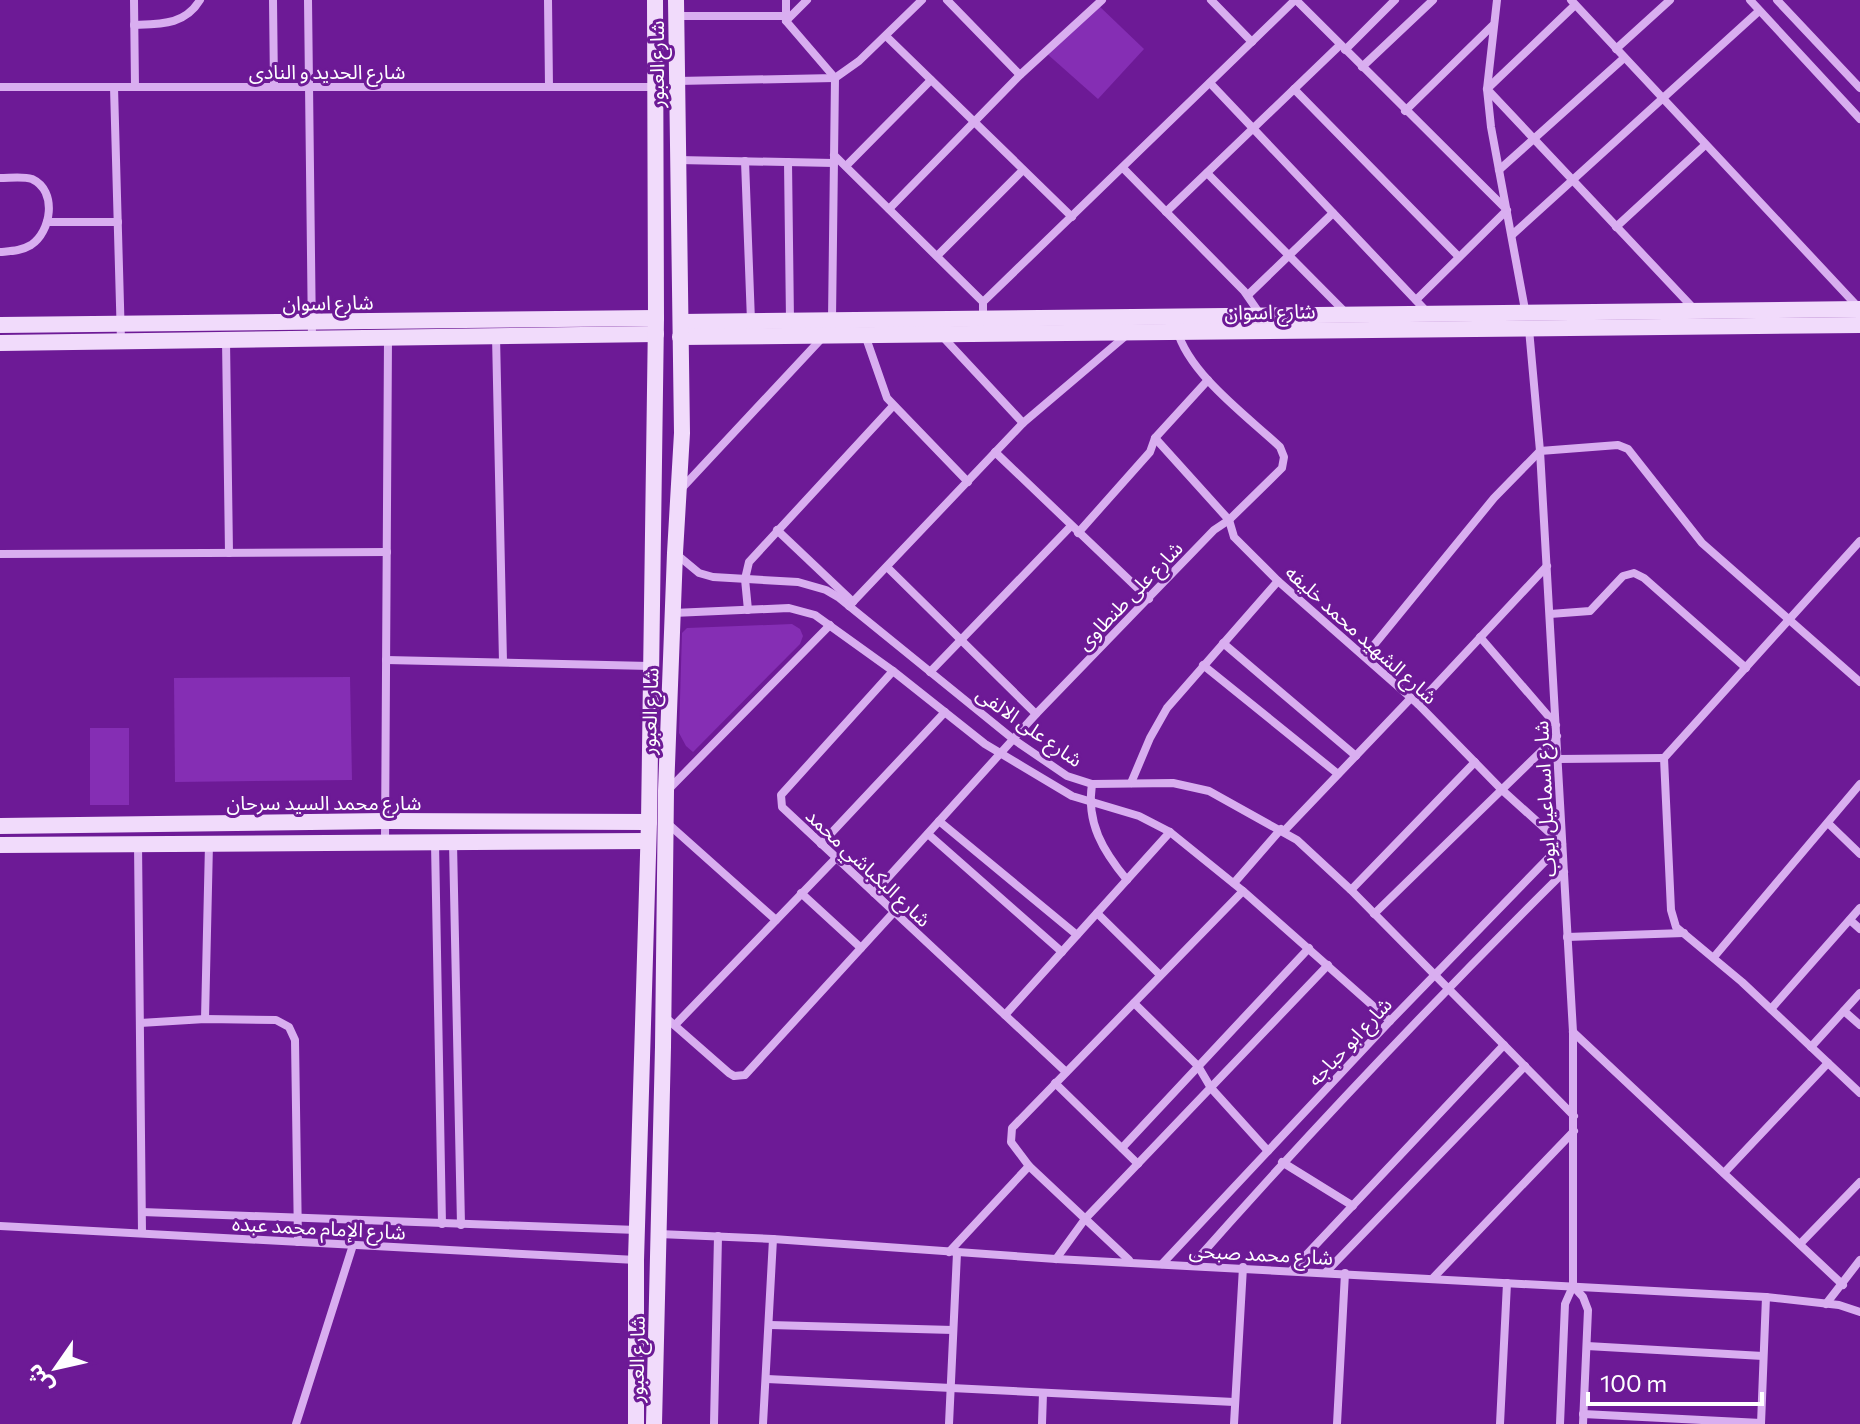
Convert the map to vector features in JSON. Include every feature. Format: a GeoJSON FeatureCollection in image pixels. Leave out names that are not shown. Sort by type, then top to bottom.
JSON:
{"type":"FeatureCollection","features":[{"type":"Feature","properties":{"kind":"street"},"geometry":{"type":"LineString","coordinates":[[134,0],[135,87]]}},
{"type":"Feature","properties":{"kind":"street"},"geometry":{"type":"LineString","coordinates":[[134,25],[176,21],[191,12],[200,0]]}},
{"type":"Feature","properties":{"kind":"street"},"geometry":{"type":"LineString","coordinates":[[273,0],[274,87]]}},
{"type":"Feature","properties":{"kind":"street"},"geometry":{"type":"LineString","coordinates":[[308,0],[312,330]]}},
{"type":"Feature","properties":{"kind":"street"},"geometry":{"type":"LineString","coordinates":[[548,0],[549,87]]}},
{"type":"Feature","properties":{"kind":"street","name":"شارع العبور"},"geometry":{"type":"LineString","coordinates":[[636,1424],[636,1260],[649,822],[656,326],[655,0]]}},
{"type":"Feature","properties":{"kind":"street"},"geometry":{"type":"LineString","coordinates":[[652,493],[669,485],[678,494],[829,328],[835,78],[786,19],[786,0]]}},
{"type":"Feature","properties":{"kind":"street"},"geometry":{"type":"LineString","coordinates":[[676,8],[786,19],[807,0]]}},
{"type":"Feature","properties":{"kind":"street"},"geometry":{"type":"LineString","coordinates":[[676,81],[835,78],[846,72],[922,0]]}},
{"type":"Feature","properties":{"kind":"street"},"geometry":{"type":"LineString","coordinates":[[947,0],[1020,75]]}},
{"type":"Feature","properties":{"kind":"street"},"geometry":{"type":"LineString","coordinates":[[889,209],[1020,75],[1102,0]]}},
{"type":"Feature","properties":{"kind":"street"},"geometry":{"type":"LineString","coordinates":[[1211,0],[1252,42]]}},
{"type":"Feature","properties":{"kind":"street"},"geometry":{"type":"LineString","coordinates":[[678,160],[788,162],[834,159],[846,166],[937,256],[983,310],[1072,217],[1295,0],[1507,210],[1416,300]]}},
{"type":"Feature","properties":{"kind":"street"},"geometry":{"type":"LineString","coordinates":[[1166,212],[1294,89],[1395,0]]}},
{"type":"Feature","properties":{"kind":"street"},"geometry":{"type":"LineString","coordinates":[[1362,67],[1433,0]]}},
{"type":"Feature","properties":{"kind":"street","name":"شارع اسماعيل ايوب"},"geometry":{"type":"LineString","coordinates":[[1497,0],[1487,89],[1527,320],[1540,451],[1557,731],[1573,1032],[1573,1286]]}},
{"type":"Feature","properties":{"kind":"street"},"geometry":{"type":"LineString","coordinates":[[1616,49],[1670,0]]}},
{"type":"Feature","properties":{"kind":"street"},"geometry":{"type":"LineString","coordinates":[[1750,0],[1860,119]]}},
{"type":"Feature","properties":{"kind":"street"},"geometry":{"type":"LineString","coordinates":[[1777,0],[1860,88]]}},
{"type":"Feature","properties":{"kind":"street"},"geometry":{"type":"LineString","coordinates":[[1695,311],[1487,89],[1573,2],[1704,146],[1860,309]]}},
{"type":"Feature","properties":{"kind":"street","name":"شارع العبور"},"geometry":{"type":"LineString","coordinates":[[654,1424],[663,1047],[669,1020],[666,791],[682,433],[676,8]]}},
{"type":"Feature","properties":{"kind":"street"},"geometry":{"type":"LineString","coordinates":[[1512,235],[1759,11]]}},
{"type":"Feature","properties":{"kind":"street"},"geometry":{"type":"LineString","coordinates":[[1405,111],[1492,26]]}},
{"type":"Feature","properties":{"kind":"street"},"geometry":{"type":"LineString","coordinates":[[886,36],[1072,217]]}},
{"type":"Feature","properties":{"kind":"street"},"geometry":{"type":"LineString","coordinates":[[655,39],[676,40]]}},
{"type":"Feature","properties":{"kind":"street"},"geometry":{"type":"LineString","coordinates":[[1499,170],[1624,58]]}},
{"type":"Feature","properties":{"kind":"street"},"geometry":{"type":"LineString","coordinates":[[846,166],[931,80]]}},
{"type":"Feature","properties":{"kind":"street"},"geometry":{"type":"LineString","coordinates":[[1210,83],[1428,314]]}},
{"type":"Feature","properties":{"kind":"street","name":"شارع الحديد و النادى"},"geometry":{"type":"LineString","coordinates":[[0,87],[654,87]]}},
{"type":"Feature","properties":{"kind":"street"},"geometry":{"type":"LineString","coordinates":[[114,87],[121,341]]}},
{"type":"Feature","properties":{"kind":"street"},"geometry":{"type":"LineString","coordinates":[[1294,89],[1459,257]]}},
{"type":"Feature","properties":{"kind":"street"},"geometry":{"type":"LineString","coordinates":[[1616,227],[1704,146]]}},
{"type":"Feature","properties":{"kind":"street"},"geometry":{"type":"LineString","coordinates":[[745,161],[751,321]]}},
{"type":"Feature","properties":{"kind":"street"},"geometry":{"type":"LineString","coordinates":[[788,162],[790,321]]}},
{"type":"Feature","properties":{"kind":"street"},"geometry":{"type":"LineString","coordinates":[[1123,168],[1248,295],[1261,323]]}},
{"type":"Feature","properties":{"kind":"street"},"geometry":{"type":"LineString","coordinates":[[937,256],[1023,170]]}},
{"type":"Feature","properties":{"kind":"street"},"geometry":{"type":"LineString","coordinates":[[1207,173],[1348,315]]}},
{"type":"Feature","properties":{"kind":"street"},"geometry":{"type":"LineString","coordinates":[[0,178],[29,178],[36,181],[48,200],[47,222],[40,236],[29,246],[0,252]]}},
{"type":"Feature","properties":{"kind":"street"},"geometry":{"type":"LineString","coordinates":[[1248,295],[1333,213]]}},
{"type":"Feature","properties":{"kind":"street"},"geometry":{"type":"LineString","coordinates":[[47,222],[118,222]]}},
{"type":"Feature","properties":{"kind":"street","name":"شارع اسوان"},"geometry":{"type":"LineString","coordinates":[[1261,323],[1348,315],[1428,314],[1527,320],[1695,311],[1860,309]]}},
{"type":"Feature","properties":{"kind":"street","name":"شارع اسوان"},"geometry":{"type":"LineString","coordinates":[[680,330],[829,328],[983,310],[1176,324],[1527,320],[1860,325]]}},
{"type":"Feature","properties":{"kind":"street","name":"شارع اسوان"},"geometry":{"type":"LineString","coordinates":[[680,330],[751,321],[790,321],[865,335],[1131,331],[1176,324]]}},
{"type":"Feature","properties":{"kind":"street","name":"شارع اسوان"},"geometry":{"type":"LineString","coordinates":[[0,325],[119,324],[312,330],[656,326]]}},
{"type":"Feature","properties":{"kind":"street","name":"شارع على طنطاوى"},"geometry":{"type":"LineString","coordinates":[[874,893],[1036,714],[1214,530],[1279,473],[1284,457],[1280,447],[1208,380],[1184,349],[1176,324]]}},
{"type":"Feature","properties":{"kind":"street","name":"شارع اسوان"},"geometry":{"type":"LineString","coordinates":[[0,343],[226,340],[312,330],[388,338],[496,336],[656,326]]}},
{"type":"Feature","properties":{"kind":"street"},"geometry":{"type":"LineString","coordinates":[[777,530],[851,604],[1023,423],[1131,331]]}},
{"type":"Feature","properties":{"kind":"street"},"geometry":{"type":"LineString","coordinates":[[940,334],[1023,423]]}},
{"type":"Feature","properties":{"kind":"street"},"geometry":{"type":"LineString","coordinates":[[865,335],[881,386],[893,406],[968,482]]}},
{"type":"Feature","properties":{"kind":"street"},"geometry":{"type":"LineString","coordinates":[[496,336],[503,662]]}},
{"type":"Feature","properties":{"kind":"street"},"geometry":{"type":"LineString","coordinates":[[385,843],[388,338]]}},
{"type":"Feature","properties":{"kind":"street"},"geometry":{"type":"LineString","coordinates":[[226,340],[229,553]]}},
{"type":"Feature","properties":{"kind":"street"},"geometry":{"type":"LineString","coordinates":[[930,672],[1150,452],[1155,438],[1208,380]]}},
{"type":"Feature","properties":{"kind":"street"},"geometry":{"type":"LineString","coordinates":[[748,610],[745,579],[749,562],[893,406]]}},
{"type":"Feature","properties":{"kind":"street"},"geometry":{"type":"LineString","coordinates":[[654,432],[673,440],[682,433]]}},
{"type":"Feature","properties":{"kind":"street","name":"شارع الشهيد محمد خليفه"},"geometry":{"type":"LineString","coordinates":[[1155,438],[1229,520],[1234,537],[1278,581],[1415,701],[1501,789],[1562,844]]}},
{"type":"Feature","properties":{"kind":"street"},"geometry":{"type":"LineString","coordinates":[[1365,656],[1494,498],[1540,451],[1618,445],[1628,449],[1702,543],[1859,681]]}},
{"type":"Feature","properties":{"kind":"street"},"geometry":{"type":"LineString","coordinates":[[995,452],[1149,599]]}},
{"type":"Feature","properties":{"kind":"street"},"geometry":{"type":"LineString","coordinates":[[1860,541],[1664,758],[1671,910],[1676,927],[1714,957],[1860,1093]]}},
{"type":"Feature","properties":{"kind":"street"},"geometry":{"type":"LineString","coordinates":[[0,554],[387,552]]}},
{"type":"Feature","properties":{"kind":"street","name":"شارع على الالفى"},"geometry":{"type":"LineString","coordinates":[[675,553],[699,573],[713,577],[812,585],[851,604],[1013,739],[1067,776],[1092,784],[1173,783],[1209,791],[1283,830],[1351,890],[1574,1116]]}},
{"type":"Feature","properties":{"kind":"street"},"geometry":{"type":"LineString","coordinates":[[1234,883],[1338,774],[1480,637],[1547,566]]}},
{"type":"Feature","properties":{"kind":"street"},"geometry":{"type":"LineString","coordinates":[[887,567],[1036,714]]}},
{"type":"Feature","properties":{"kind":"street"},"geometry":{"type":"LineString","coordinates":[[1550,614],[1590,611],[1623,576],[1634,573],[1644,578],[1746,668]]}},
{"type":"Feature","properties":{"kind":"street"},"geometry":{"type":"LineString","coordinates":[[1131,783],[1167,708],[1278,581]]}},
{"type":"Feature","properties":{"kind":"street","name":"شارع على الالفى"},"geometry":{"type":"LineString","coordinates":[[672,613],[789,608],[815,615],[893,671],[985,744],[1072,796],[1139,816],[1170,832],[1234,883],[1390,1021]]}},
{"type":"Feature","properties":{"kind":"street"},"geometry":{"type":"LineString","coordinates":[[666,791],[830,625]]}},
{"type":"Feature","properties":{"kind":"street"},"geometry":{"type":"LineString","coordinates":[[1374,914],[1557,731],[1480,637]]}},
{"type":"Feature","properties":{"kind":"street"},"geometry":{"type":"LineString","coordinates":[[1223,643],[1356,756]]}},
{"type":"Feature","properties":{"kind":"street"},"geometry":{"type":"LineString","coordinates":[[386,660],[650,666]]}},
{"type":"Feature","properties":{"kind":"street"},"geometry":{"type":"LineString","coordinates":[[1203,665],[1338,774]]}},
{"type":"Feature","properties":{"kind":"street","name":"شارع البكباشي محمد"},"geometry":{"type":"LineString","coordinates":[[893,671],[781,795],[780,801],[787,813],[1066,1072]]}},
{"type":"Feature","properties":{"kind":"street"},"geometry":{"type":"LineString","coordinates":[[821,844],[945,712]]}},
{"type":"Feature","properties":{"kind":"street"},"geometry":{"type":"LineString","coordinates":[[1558,759],[1664,758]]}},
{"type":"Feature","properties":{"kind":"street"},"geometry":{"type":"LineString","coordinates":[[1351,890],[1475,762]]}},
{"type":"Feature","properties":{"kind":"street"},"geometry":{"type":"LineString","coordinates":[[1092,784],[1089,803],[1101,846],[1127,880]]}},
{"type":"Feature","properties":{"kind":"street"},"geometry":{"type":"LineString","coordinates":[[1714,957],[1860,784]]}},
{"type":"Feature","properties":{"kind":"street","name":"شارع محمد السيد سرحان"},"geometry":{"type":"LineString","coordinates":[[0,826],[385,821],[649,822]]}},
{"type":"Feature","properties":{"kind":"street"},"geometry":{"type":"LineString","coordinates":[[939,821],[1077,935]]}},
{"type":"Feature","properties":{"kind":"street"},"geometry":{"type":"LineString","coordinates":[[666,822],[776,920]]}},
{"type":"Feature","properties":{"kind":"street"},"geometry":{"type":"LineString","coordinates":[[1828,823],[1860,854]]}},
{"type":"Feature","properties":{"kind":"street"},"geometry":{"type":"LineString","coordinates":[[1005,1015],[1170,832]]}},
{"type":"Feature","properties":{"kind":"street"},"geometry":{"type":"LineString","coordinates":[[928,834],[1062,952]]}},
{"type":"Feature","properties":{"kind":"street","name":"شارع محمد السيد سرحان"},"geometry":{"type":"LineString","coordinates":[[0,845],[648,841]]}},
{"type":"Feature","properties":{"kind":"street"},"geometry":{"type":"LineString","coordinates":[[138,843],[142,1233]]}},
{"type":"Feature","properties":{"kind":"street"},"geometry":{"type":"LineString","coordinates":[[435,843],[442,1224]]}},
{"type":"Feature","properties":{"kind":"street"},"geometry":{"type":"LineString","coordinates":[[453,843],[461,1225]]}},
{"type":"Feature","properties":{"kind":"street"},"geometry":{"type":"LineString","coordinates":[[205,1019],[209,844]]}},
{"type":"Feature","properties":{"kind":"street","name":"شارع ابو حباجه"},"geometry":{"type":"LineString","coordinates":[[1162,1264],[1434,974],[1562,844]]}},
{"type":"Feature","properties":{"kind":"street"},"geometry":{"type":"LineString","coordinates":[[836,858],[776,920],[669,1020],[729,1073],[740,1077],[749,1071],[894,912]]}},
{"type":"Feature","properties":{"kind":"street","name":"شارع ابو حباجه"},"geometry":{"type":"LineString","coordinates":[[1192,1265],[1282,1162],[1447,988],[1564,872]]}},
{"type":"Feature","properties":{"kind":"street"},"geometry":{"type":"LineString","coordinates":[[1129,1261],[1029,1166],[1011,1142],[1012,1128],[1243,891]]}},
{"type":"Feature","properties":{"kind":"street"},"geometry":{"type":"LineString","coordinates":[[801,893],[861,948]]}},
{"type":"Feature","properties":{"kind":"street"},"geometry":{"type":"LineString","coordinates":[[1771,1009],[1860,908]]}},
{"type":"Feature","properties":{"kind":"street"},"geometry":{"type":"LineString","coordinates":[[1097,913],[1160,975]]}},
{"type":"Feature","properties":{"kind":"street"},"geometry":{"type":"LineString","coordinates":[[1850,920],[1860,929]]}},
{"type":"Feature","properties":{"kind":"street"},"geometry":{"type":"LineString","coordinates":[[1567,937],[1684,933]]}},
{"type":"Feature","properties":{"kind":"street"},"geometry":{"type":"LineString","coordinates":[[1122,1148],[1309,948]]}},
{"type":"Feature","properties":{"kind":"street"},"geometry":{"type":"LineString","coordinates":[[1056,1259],[1085,1219],[1328,965]]}},
{"type":"Feature","properties":{"kind":"street"},"geometry":{"type":"LineString","coordinates":[[1811,1047],[1860,993]]}},
{"type":"Feature","properties":{"kind":"street"},"geometry":{"type":"LineString","coordinates":[[1134,1003],[1198,1066],[1211,1088],[1268,1151]]}},
{"type":"Feature","properties":{"kind":"street"},"geometry":{"type":"LineString","coordinates":[[1844,1011],[1860,1025]]}},
{"type":"Feature","properties":{"kind":"street"},"geometry":{"type":"LineString","coordinates":[[140,1023],[205,1019],[276,1020],[289,1027],[293,1033],[298,1242]]}},
{"type":"Feature","properties":{"kind":"street"},"geometry":{"type":"LineString","coordinates":[[1573,1032],[1843,1285]]}},
{"type":"Feature","properties":{"kind":"street"},"geometry":{"type":"LineString","coordinates":[[641,1044],[652,1049],[663,1047]]}},
{"type":"Feature","properties":{"kind":"street"},"geometry":{"type":"LineString","coordinates":[[1292,1270],[1504,1045]]}},
{"type":"Feature","properties":{"kind":"street"},"geometry":{"type":"LineString","coordinates":[[1724,1173],[1828,1063]]}},
{"type":"Feature","properties":{"kind":"street"},"geometry":{"type":"LineString","coordinates":[[1326,1272],[1525,1066]]}},
{"type":"Feature","properties":{"kind":"street"},"geometry":{"type":"LineString","coordinates":[[640,1089],[653,1081],[662,1085]]}},
{"type":"Feature","properties":{"kind":"street"},"geometry":{"type":"LineString","coordinates":[[1055,1083],[1138,1164]]}},
{"type":"Feature","properties":{"kind":"street"},"geometry":{"type":"LineString","coordinates":[[1433,1278],[1574,1131]]}},
{"type":"Feature","properties":{"kind":"street"},"geometry":{"type":"LineString","coordinates":[[1282,1162],[1353,1206]]}},
{"type":"Feature","properties":{"kind":"street"},"geometry":{"type":"LineString","coordinates":[[949,1424],[953,1252],[1029,1166]]}},
{"type":"Feature","properties":{"kind":"street"},"geometry":{"type":"LineString","coordinates":[[1800,1244],[1860,1182]]}},
{"type":"Feature","properties":{"kind":"street","name":"شارع الإمام محمد عبده"},"geometry":{"type":"LineString","coordinates":[[142,1212],[638,1230]]}},
{"type":"Feature","properties":{"kind":"street","name":"شارع الإمام محمد عبده"},"geometry":{"type":"LineString","coordinates":[[0,1226],[636,1260]]}},
{"type":"Feature","properties":{"kind":"street","name":"شارع محمد صبحى"},"geometry":{"type":"LineString","coordinates":[[659,1234],[1056,1259],[1766,1297],[1839,1305],[1860,1312]]}},
{"type":"Feature","properties":{"kind":"street"},"geometry":{"type":"LineString","coordinates":[[714,1424],[718,1236]]}},
{"type":"Feature","properties":{"kind":"street"},"geometry":{"type":"LineString","coordinates":[[763,1424],[773,1239]]}},
{"type":"Feature","properties":{"kind":"street"},"geometry":{"type":"LineString","coordinates":[[296,1424],[353,1245]]}},
{"type":"Feature","properties":{"kind":"street"},"geometry":{"type":"LineString","coordinates":[[1826,1304],[1859,1263]]}},
{"type":"Feature","properties":{"kind":"street"},"geometry":{"type":"LineString","coordinates":[[1234,1424],[1243,1267]]}},
{"type":"Feature","properties":{"kind":"street"},"geometry":{"type":"LineString","coordinates":[[1337,1424],[1345,1273]]}},
{"type":"Feature","properties":{"kind":"street"},"geometry":{"type":"LineString","coordinates":[[1500,1424],[1507,1283]]}},
{"type":"Feature","properties":{"kind":"street"},"geometry":{"type":"LineString","coordinates":[[1560,1424],[1565,1304],[1573,1286],[1583,1297],[1588,1310],[1583,1419],[1761,1424],[1766,1297]]}},
{"type":"Feature","properties":{"kind":"street"},"geometry":{"type":"LineString","coordinates":[[770,1325],[953,1330]]}},
{"type":"Feature","properties":{"kind":"street"},"geometry":{"type":"LineString","coordinates":[[1587,1346],[1763,1356]]}},
{"type":"Feature","properties":{"kind":"street"},"geometry":{"type":"LineString","coordinates":[[767,1379],[1234,1402]]}},
{"type":"Feature","properties":{"kind":"street"},"geometry":{"type":"LineString","coordinates":[[1042,1424],[1043,1393]]}},
{"type":"Feature","properties":{"kind":"shaded area"},"geometry":{"type":"Polygon","coordinates":[[[1097,4],[1144,49],[1098,99],[1045,52],[1097,4]]]}},
{"type":"Feature","properties":{"kind":"shaded area"},"geometry":{"type":"Polygon","coordinates":[[[792,624],[800,629],[803,636],[800,644],[693,752],[679,733],[682,633],[687,628],[792,624]]]}},
{"type":"Feature","properties":{"kind":"shaded area"},"geometry":{"type":"Polygon","coordinates":[[[350,677],[352,780],[175,782],[174,678],[350,677]]]}},
{"type":"Feature","properties":{"kind":"shaded area"},"geometry":{"type":"Polygon","coordinates":[[[90,728],[129,728],[129,805],[90,805],[90,728]]]}}]}
